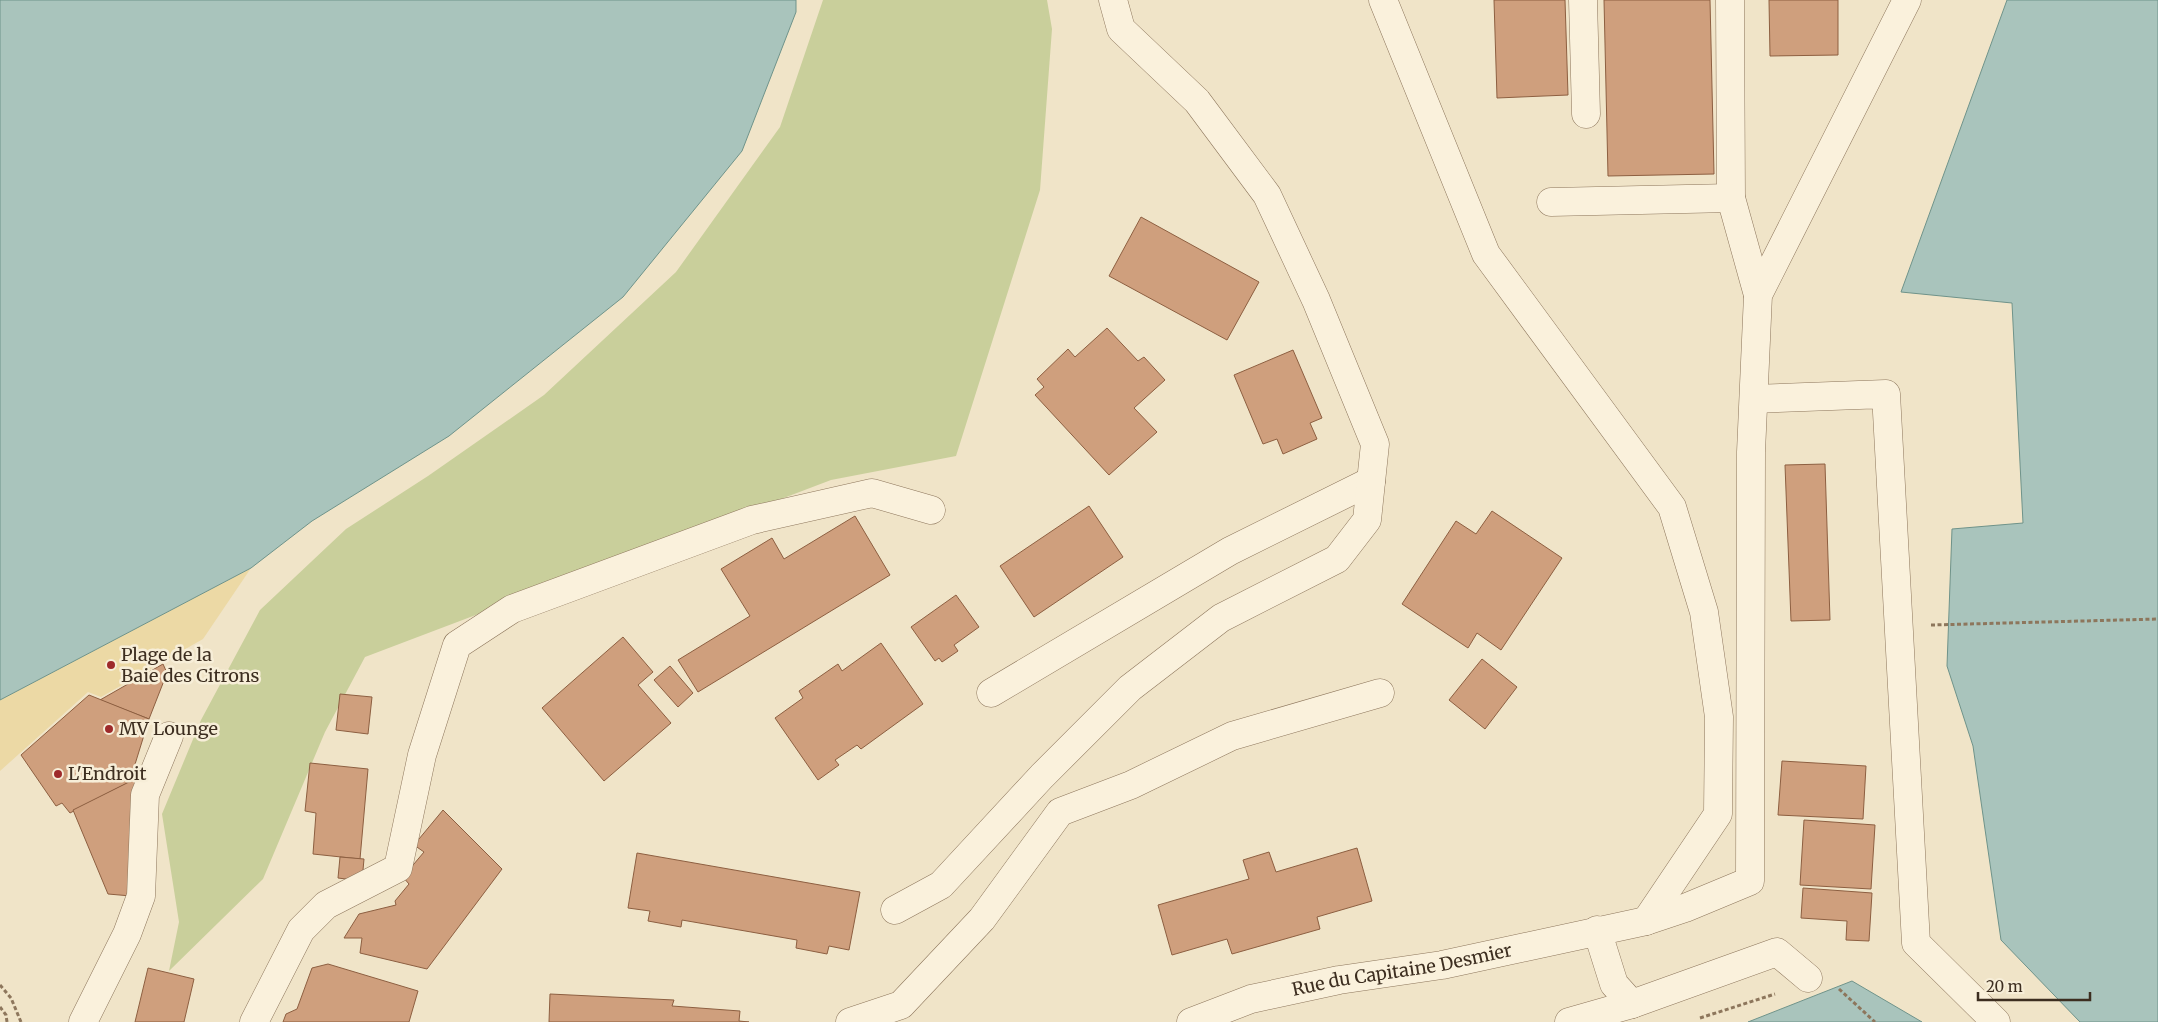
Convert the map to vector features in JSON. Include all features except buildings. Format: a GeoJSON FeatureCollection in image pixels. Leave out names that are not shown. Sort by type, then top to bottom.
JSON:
{"type":"FeatureCollection","features":[{"type":"Feature","properties":{"kind":"street"},"geometry":{"type":"LineString","coordinates":[[895,910],[941,885],[1042,776],[1130,688],[1221,618],[1337,559],[1367,520],[1375,444],[1316,300],[1267,195],[1197,101],[1121,30],[1113,0]]}},
{"type":"Feature","properties":{"kind":"street"},"geometry":{"type":"LineString","coordinates":[[1383,0],[1486,254],[1672,507],[1704,612],[1719,717],[1718,814],[1646,921]]}},
{"type":"Feature","properties":{"kind":"street"},"geometry":{"type":"LineString","coordinates":[[1583,0],[1586,114]]}},
{"type":"Feature","properties":{"kind":"street"},"geometry":{"type":"LineString","coordinates":[[1730,0],[1731,198],[1758,295],[1754,400],[1886,394],[1916,943],[1996,1022]]}},
{"type":"Feature","properties":{"kind":"street"},"geometry":{"type":"LineString","coordinates":[[1758,295],[1907,0]]}},
{"type":"Feature","properties":{"kind":"street"},"geometry":{"type":"LineString","coordinates":[[1550,202],[1731,198]]}},
{"type":"Feature","properties":{"kind":"street","name":"Rue du Capitaine Desmier"},"geometry":{"type":"LineString","coordinates":[[1191,1022],[1251,999],[1339,980],[1442,966],[1646,921],[1685,908],[1750,881],[1749,684],[1751,452],[1754,400]]}},
{"type":"Feature","properties":{"kind":"street"},"geometry":{"type":"LineString","coordinates":[[991,693],[1230,551],[1371,481]]}},
{"type":"Feature","properties":{"kind":"street"},"geometry":{"type":"LineString","coordinates":[[254,1022],[301,930],[326,905],[398,868],[422,754],[458,645],[512,609],[752,520],[872,493],[931,510]]}},
{"type":"Feature","properties":{"kind":"street"},"geometry":{"type":"LineString","coordinates":[[850,1022],[901,1005],[982,920],[1060,812],[1131,784],[1232,736],[1380,694]]}},
{"type":"Feature","properties":{"kind":"street"},"geometry":{"type":"LineString","coordinates":[[83,1022],[126,934],[141,896],[145,795],[169,736]]}},
{"type":"Feature","properties":{"kind":"street"},"geometry":{"type":"LineString","coordinates":[[1042,776],[1060,812]]}},
{"type":"Feature","properties":{"kind":"street"},"geometry":{"type":"LineString","coordinates":[[1606,929],[1614,984],[1632,1004]]}},
{"type":"Feature","properties":{"kind":"street"},"geometry":{"type":"LineString","coordinates":[[1570,1022],[1632,1004],[1777,952],[1814,975]]}},
{"type":"Feature","properties":{"kind":"path"},"geometry":{"type":"LineString","coordinates":[[1898,626],[2158,618]]}},
{"type":"Feature","properties":{"kind":"path"},"geometry":{"type":"LineString","coordinates":[[1697,1019],[1787,990],[1814,975],[1875,1022]]}},
{"type":"Feature","properties":{"kind":"path"},"geometry":{"type":"LineString","coordinates":[[0,985],[11,998],[21,1022]]}},
{"type":"Feature","properties":{"kind":"path"},"geometry":{"type":"LineString","coordinates":[[0,1007],[6,1014],[7,1022]]}},
{"type":"Feature","properties":{"kind":"green space"},"geometry":{"type":"Polygon","coordinates":[[[823,0],[1047,0],[1052,29],[1040,190],[956,456],[831,480],[365,657],[325,732],[263,879],[169,971],[179,922],[162,814],[201,720],[260,610],[346,529],[428,476],[544,395],[676,272],[780,127],[823,0]]]}},
{"type":"Feature","properties":{"kind":"sand","name":"Plage de la Baie des Citrons"},"geometry":{"type":"Polygon","coordinates":[[[251,568],[203,639],[101,697],[88,692],[0,771],[0,700],[251,568]]]}},
{"type":"Feature","properties":{"kind":"water"},"geometry":{"type":"Polygon","coordinates":[[[0,0],[796,0],[796,12],[742,151],[623,297],[449,436],[312,521],[251,568],[0,700],[0,0]]]}},
{"type":"Feature","properties":{"kind":"water"},"geometry":{"type":"Polygon","coordinates":[[[2007,0],[2158,0],[2158,1022],[2080,1022],[2001,940],[1973,746],[1947,666],[1952,529],[2023,523],[2012,303],[1901,292],[2007,0]]]}},
{"type":"Feature","properties":{"kind":"water"},"geometry":{"type":"Polygon","coordinates":[[[1852,981],[1922,1022],[1748,1022],[1852,981]]]}},
{"type":"Feature","properties":{"kind":"place","name":"Plage de la Baie des Citrons"},"geometry":{"type":"Point","coordinates":[111,665]}},
{"type":"Feature","properties":{"kind":"place","name":"MV Lounge"},"geometry":{"type":"Point","coordinates":[109,729]}},
{"type":"Feature","properties":{"kind":"place","name":"L'Endroit"},"geometry":{"type":"Point","coordinates":[58,774]}}]}
